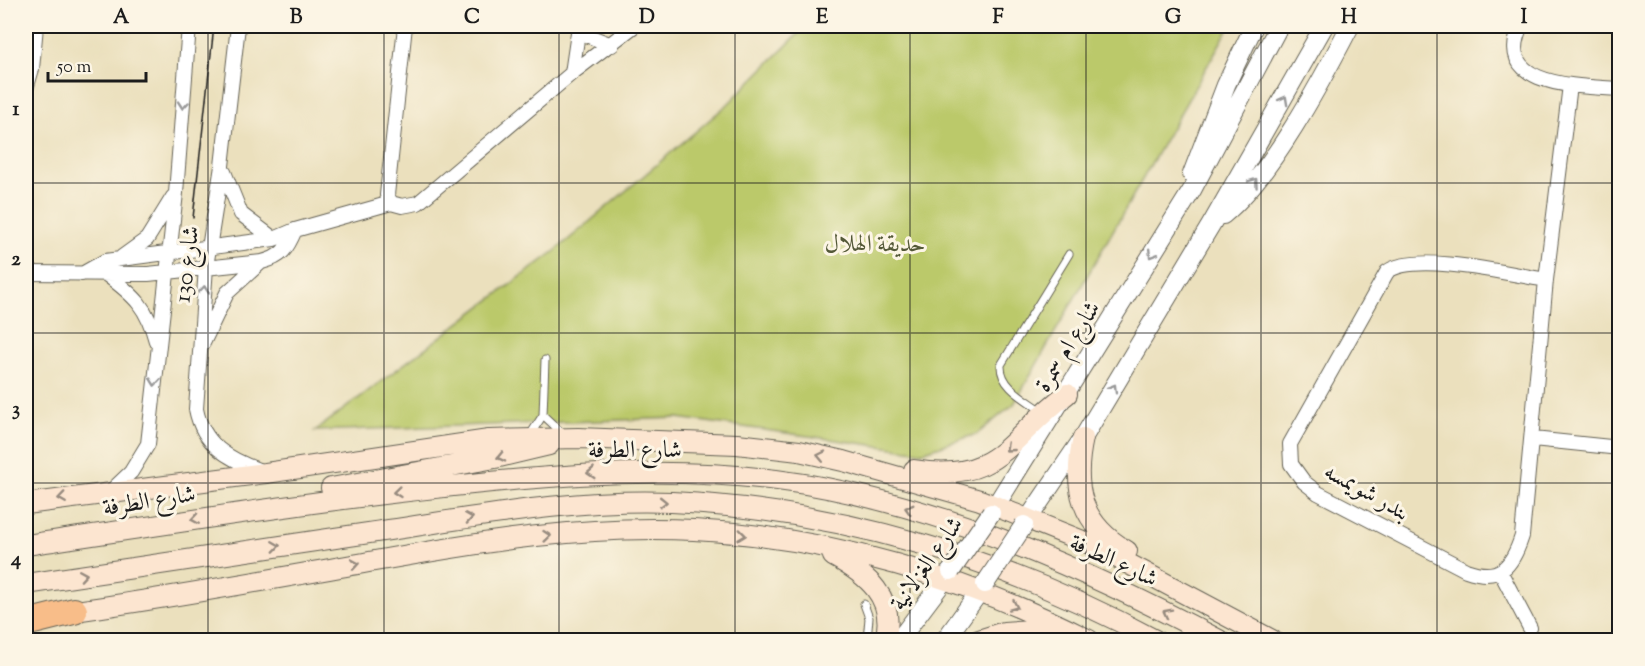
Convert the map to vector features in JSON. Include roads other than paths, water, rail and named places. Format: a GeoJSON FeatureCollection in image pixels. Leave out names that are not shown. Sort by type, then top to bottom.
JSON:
{"type":"FeatureCollection","features":[{"type":"Feature","properties":{"kind":"highway"},"geometry":{"type":"LineString","coordinates":[[26,623],[74,611]]}},
{"type":"Feature","properties":{"kind":"main road"},"geometry":{"type":"LineString","coordinates":[[878,470],[954,472],[982,465],[1011,447],[1043,412],[1066,394]]}},
{"type":"Feature","properties":{"kind":"main road"},"geometry":{"type":"LineString","coordinates":[[26,504],[266,473],[489,440],[529,437],[737,444],[799,451],[878,470],[1095,546],[1272,640]]}},
{"type":"Feature","properties":{"kind":"main road"},"geometry":{"type":"LineString","coordinates":[[253,510],[334,487],[495,458],[574,438]]}},
{"type":"Feature","properties":{"kind":"main road"},"geometry":{"type":"LineString","coordinates":[[1083,438],[1078,483],[1083,504],[1090,517],[1103,534],[1144,562],[1164,582]]}},
{"type":"Feature","properties":{"kind":"main road","name":"شارع الطرفة"},"geometry":{"type":"LineString","coordinates":[[26,545],[253,510],[522,478],[609,472],[755,478],[803,484],[895,505],[993,535],[1102,582],[1219,640]]}},
{"type":"Feature","properties":{"kind":"main road"},"geometry":{"type":"LineString","coordinates":[[26,584],[547,507],[671,502],[802,516],[938,549],[1057,592],[1155,640]]}},
{"type":"Feature","properties":{"kind":"main road"},"geometry":{"type":"LineString","coordinates":[[26,618],[439,549],[547,536],[693,530],[779,539],[948,575],[982,587],[1089,640]]}},
{"type":"Feature","properties":{"kind":"main road"},"geometry":{"type":"LineString","coordinates":[[818,547],[860,571],[875,585],[887,613],[885,640]]}},
{"type":"Feature","properties":{"kind":"main road"},"geometry":{"type":"LineString","coordinates":[[979,640],[1004,632],[1064,628]]}},
{"type":"Feature","properties":{"kind":"street"},"geometry":{"type":"LineString","coordinates":[[26,89],[32,69],[36,26]]}},
{"type":"Feature","properties":{"kind":"street","name":"شارع 130"},"geometry":{"type":"LineString","coordinates":[[110,492],[131,472],[148,444],[176,193],[189,26]]}},
{"type":"Feature","properties":{"kind":"street","name":"شارع 130"},"geometry":{"type":"LineString","coordinates":[[238,26],[222,166],[206,267],[196,390],[199,424],[206,437],[220,451],[240,464],[266,473]]}},
{"type":"Feature","properties":{"kind":"street"},"geometry":{"type":"LineString","coordinates":[[391,203],[387,195],[405,26]]}},
{"type":"Feature","properties":{"kind":"street"},"geometry":{"type":"LineString","coordinates":[[82,274],[105,261],[208,250],[274,239],[295,230],[391,203],[402,207],[418,203],[572,73],[612,45],[634,26]]}},
{"type":"Feature","properties":{"kind":"street","name":"شارع ام سمرة"},"geometry":{"type":"LineString","coordinates":[[1183,204],[1199,152],[1226,85],[1254,26]]}},
{"type":"Feature","properties":{"kind":"street","name":"شارع ام سمرة"},"geometry":{"type":"LineString","coordinates":[[993,510],[1183,204],[1242,99],[1279,26]]}},
{"type":"Feature","properties":{"kind":"street"},"geometry":{"type":"LineString","coordinates":[[945,640],[1083,438],[1212,224],[1324,26]]}},
{"type":"Feature","properties":{"kind":"street"},"geometry":{"type":"LineString","coordinates":[[1212,224],[1245,195],[1288,132],[1350,26]]}},
{"type":"Feature","properties":{"kind":"street"},"geometry":{"type":"LineString","coordinates":[[1521,26],[1515,51],[1521,64],[1535,77],[1570,85],[1620,89]]}},
{"type":"Feature","properties":{"kind":"street"},"geometry":{"type":"LineString","coordinates":[[572,73],[579,29],[612,45]]}},
{"type":"Feature","properties":{"kind":"street"},"geometry":{"type":"LineString","coordinates":[[1530,628],[1500,571],[1512,561],[1522,536],[1533,439],[1546,280],[1570,85]]}},
{"type":"Feature","properties":{"kind":"street"},"geometry":{"type":"LineString","coordinates":[[222,166],[229,190],[241,214],[249,223],[274,239]]}},
{"type":"Feature","properties":{"kind":"street"},"geometry":{"type":"LineString","coordinates":[[118,259],[147,239],[176,193]]}},
{"type":"Feature","properties":{"kind":"street"},"geometry":{"type":"LineString","coordinates":[[26,273],[107,276],[262,261],[276,258],[285,251],[295,230]]}},
{"type":"Feature","properties":{"kind":"street"},"geometry":{"type":"LineString","coordinates":[[199,350],[227,293],[262,261]]}},
{"type":"Feature","properties":{"kind":"street","name":"بندر شويمسه"},"geometry":{"type":"LineString","coordinates":[[1500,571],[1481,575],[1466,570],[1318,493],[1304,482],[1292,464],[1290,444],[1382,279],[1392,268],[1405,264],[1433,263],[1546,280]]}},
{"type":"Feature","properties":{"kind":"street"},"geometry":{"type":"LineString","coordinates":[[107,276],[136,298],[145,309],[158,348]]}},
{"type":"Feature","properties":{"kind":"street"},"geometry":{"type":"LineString","coordinates":[[1533,439],[1620,448]]}},
{"type":"Feature","properties":{"kind":"street","name":"شارع الغزلانية"},"geometry":{"type":"LineString","coordinates":[[899,640],[993,510]]}},
{"type":"Feature","properties":{"kind":"lane"},"geometry":{"type":"LineString","coordinates":[[1043,412],[1007,385],[1001,372],[1001,365],[1069,254]]}},
{"type":"Feature","properties":{"kind":"lane"},"geometry":{"type":"LineString","coordinates":[[529,437],[543,415],[545,360]]}},
{"type":"Feature","properties":{"kind":"lane"},"geometry":{"type":"LineString","coordinates":[[543,415],[574,438]]}},
{"type":"Feature","properties":{"kind":"lane"},"geometry":{"type":"LineString","coordinates":[[864,604],[868,618],[867,640]]}},
{"type":"Feature","properties":{"kind":"tram line"},"geometry":{"type":"LineString","coordinates":[[193,218],[214,26]]}},
{"type":"Feature","properties":{"kind":"park label","name":"حديقة الهلال"},"geometry":{"type":"Point","coordinates":[875,243]}}]}
